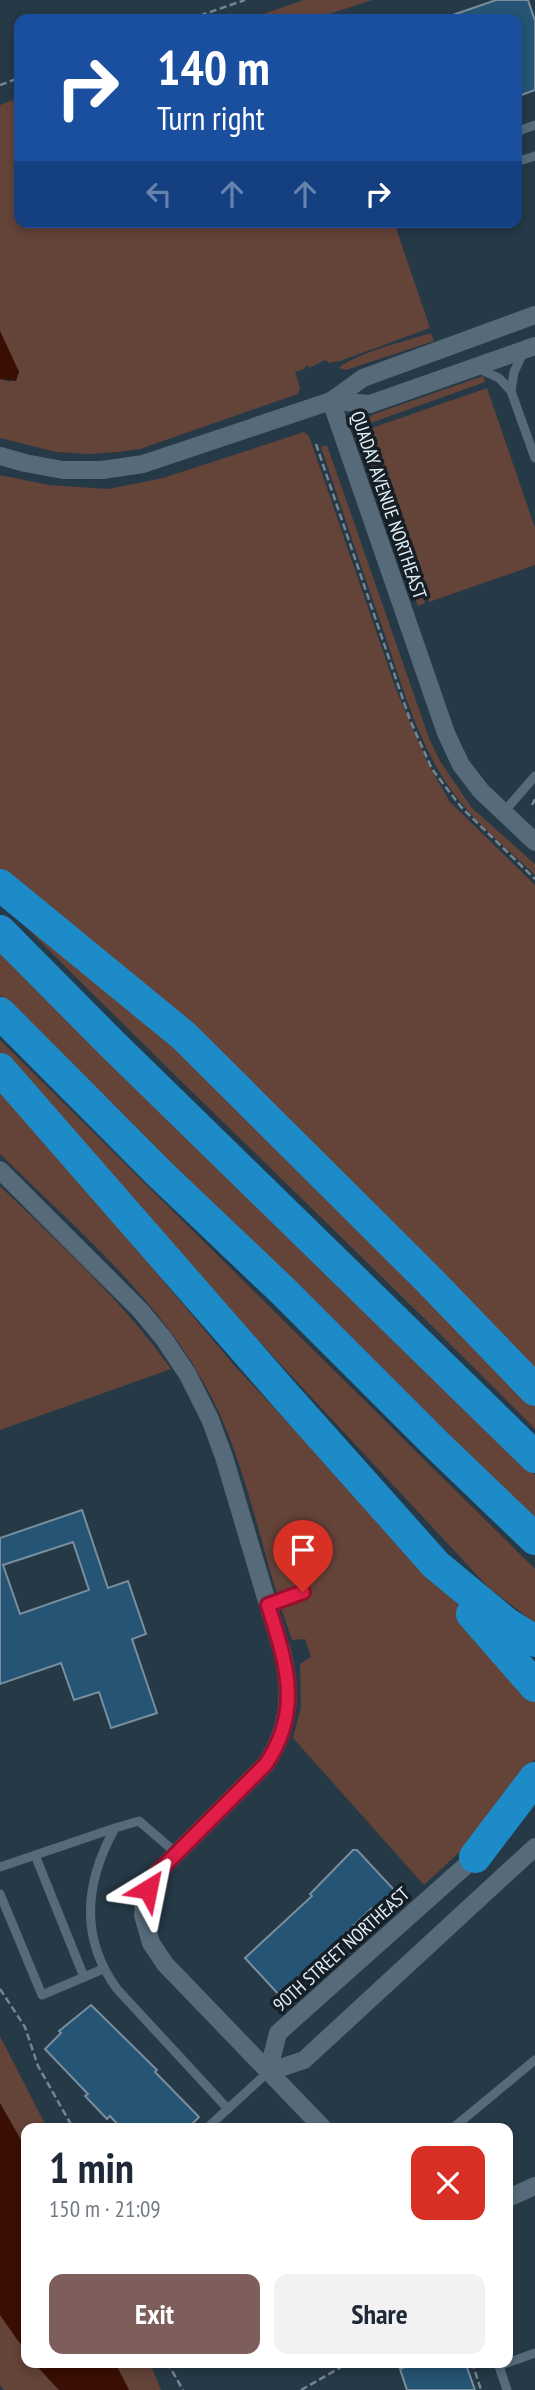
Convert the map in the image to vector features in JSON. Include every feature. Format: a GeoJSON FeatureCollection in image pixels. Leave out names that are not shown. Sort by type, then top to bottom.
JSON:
{"type":"FeatureCollection","features":[{"type":"Feature","properties":{"kind":"highway"},"geometry":{"type":"LineString","coordinates":[[0,885],[184,1036],[418,1269],[535,1390]]}},
{"type":"Feature","properties":{"kind":"highway"},"geometry":{"type":"LineString","coordinates":[[0,930],[111,1043],[535,1457]]}},
{"type":"Feature","properties":{"kind":"highway"},"geometry":{"type":"LineString","coordinates":[[0,1013],[159,1173],[535,1539]]}},
{"type":"Feature","properties":{"kind":"highway"},"geometry":{"type":"LineString","coordinates":[[0,1069],[436,1565],[461,1603],[535,1686]]}},
{"type":"Feature","properties":{"kind":"highway"},"geometry":{"type":"LineString","coordinates":[[436,1565],[506,1623],[535,1641]]}},
{"type":"Feature","properties":{"kind":"highway"},"geometry":{"type":"LineString","coordinates":[[475,1857],[535,1778]]}},
{"type":"Feature","properties":{"kind":"street"},"geometry":{"type":"LineString","coordinates":[[331,401],[363,378],[535,315]]}},
{"type":"Feature","properties":{"kind":"street"},"geometry":{"type":"LineString","coordinates":[[331,401],[370,404],[530,348]]}},
{"type":"Feature","properties":{"kind":"street","name":"QUADAY AVENUE NORTHEAST"},"geometry":{"type":"LineString","coordinates":[[0,456],[63,470],[102,470],[143,464],[331,401],[446,733],[461,765],[503,813],[535,842]]}},
{"type":"Feature","properties":{"kind":"street"},"geometry":{"type":"LineString","coordinates":[[0,1170],[140,1310],[164,1339],[205,1408],[224,1457],[288,1679],[289,1698],[283,1733],[266,1764],[175,1852],[155,1875],[144,1900],[145,1928],[165,1964],[318,2123]]}},
{"type":"Feature","properties":{"kind":"street","name":"90TH STREET NORTHEAST"},"geometry":{"type":"LineString","coordinates":[[268,2072],[278,2033],[535,1801]]}},
{"type":"Feature","properties":{"kind":"street"},"geometry":{"type":"LineString","coordinates":[[268,2072],[304,2060],[535,1847]]}},
{"type":"Feature","properties":{"kind":"street"},"geometry":{"type":"LineString","coordinates":[[513,2196],[535,2186]]}},
{"type":"Feature","properties":{"kind":"lane"},"geometry":{"type":"LineString","coordinates":[[511,391],[514,372],[530,348]]}},
{"type":"Feature","properties":{"kind":"lane"},"geometry":{"type":"LineString","coordinates":[[475,367],[499,378],[511,391],[535,458]]}},
{"type":"Feature","properties":{"kind":"lane"},"geometry":{"type":"LineString","coordinates":[[503,813],[535,776]]}},
{"type":"Feature","properties":{"kind":"lane"},"geometry":{"type":"LineString","coordinates":[[268,1605],[303,1592]]}},
{"type":"Feature","properties":{"kind":"lane"},"geometry":{"type":"LineString","coordinates":[[0,1867],[139,1821],[175,1852]]}},
{"type":"Feature","properties":{"kind":"lane"},"geometry":{"type":"LineString","coordinates":[[115,1828],[102,1851],[91,1892],[90,1918],[103,1969],[117,1989],[228,2109]]}},
{"type":"Feature","properties":{"kind":"lane"},"geometry":{"type":"LineString","coordinates":[[35,1855],[84,1976]]}},
{"type":"Feature","properties":{"kind":"lane"},"geometry":{"type":"LineString","coordinates":[[0,1894],[42,1995],[103,1969]]}},
{"type":"Feature","properties":{"kind":"lane"},"geometry":{"type":"LineString","coordinates":[[459,2123],[535,2060]]}},
{"type":"Feature","properties":{"kind":"lane"},"geometry":{"type":"LineString","coordinates":[[213,2123],[268,2072]]}},
{"type":"Feature","properties":{"kind":"lane"},"geometry":{"type":"LineString","coordinates":[[513,2361],[535,2353]]}},
{"type":"Feature","properties":{"kind":"lane"},"geometry":{"type":"LineString","coordinates":[[500,2368],[507,2390]]}},
{"type":"Feature","properties":{"kind":"path"},"geometry":{"type":"LineString","coordinates":[[204,14],[245,0]]}},
{"type":"Feature","properties":{"kind":"path"},"geometry":{"type":"LineString","coordinates":[[316,444],[410,720],[432,769],[461,807],[535,879]]}},
{"type":"Feature","properties":{"kind":"path"},"geometry":{"type":"LineString","coordinates":[[532,805],[535,799]]}},
{"type":"Feature","properties":{"kind":"path"},"geometry":{"type":"LineString","coordinates":[[0,1989],[25,2027],[38,2066],[70,2123]]}},
{"type":"Feature","properties":{"kind":"path"},"geometry":{"type":"LineString","coordinates":[[170,2368],[183,2390]]}},
{"type":"Feature","properties":{"kind":"path"},"geometry":{"type":"LineString","coordinates":[[301,2390],[340,2368]]}},
{"type":"Feature","properties":{"kind":"path"},"geometry":{"type":"LineString","coordinates":[[474,2368],[481,2390]]}},
{"type":"Feature","properties":{"kind":"shaded area"},"geometry":{"type":"Polygon","coordinates":[[[304,0],[372,0],[329,14],[263,14],[304,0]]]}},
{"type":"Feature","properties":{"kind":"shaded area"},"geometry":{"type":"Polygon","coordinates":[[[14,100],[14,228],[396,228],[430,328],[340,361],[329,363],[325,360],[309,368],[307,365],[295,372],[300,387],[298,394],[140,449],[90,454],[56,452],[0,438],[0,379],[10,382],[19,372],[0,331],[0,105],[14,100]]]}},
{"type":"Feature","properties":{"kind":"shaded area"},"geometry":{"type":"Polygon","coordinates":[[[0,331],[19,372],[16,381],[0,379],[0,331]]]}},
{"type":"Feature","properties":{"kind":"shaded area"},"geometry":{"type":"Polygon","coordinates":[[[431,333],[434,341],[346,370],[339,368],[368,353],[431,333]]]}},
{"type":"Feature","properties":{"kind":"shaded area"},"geometry":{"type":"Polygon","coordinates":[[[483,376],[485,382],[368,424],[364,422],[374,414],[483,376]]]}},
{"type":"Feature","properties":{"kind":"shaded area"},"geometry":{"type":"Polygon","coordinates":[[[487,388],[535,528],[535,565],[429,602],[369,429],[487,388]]]}},
{"type":"Feature","properties":{"kind":"shaded area"},"geometry":{"type":"Polygon","coordinates":[[[304,432],[309,436],[397,692],[428,764],[450,802],[535,885],[535,1371],[0,876],[0,475],[49,485],[108,489],[163,478],[304,432]]]}},
{"type":"Feature","properties":{"kind":"shaded area"},"geometry":{"type":"Polygon","coordinates":[[[366,433],[425,603],[418,606],[362,439],[361,434],[366,433]]]}},
{"type":"Feature","properties":{"kind":"shaded area"},"geometry":{"type":"Polygon","coordinates":[[[327,445],[429,738],[440,761],[472,808],[535,864],[535,875],[468,811],[449,787],[428,751],[405,694],[321,447],[327,445]]]}},
{"type":"Feature","properties":{"kind":"shaded area"},"geometry":{"type":"Polygon","coordinates":[[[18,919],[110,982],[535,1401],[535,1429],[147,1047],[18,919]]]}},
{"type":"Feature","properties":{"kind":"shaded area"},"geometry":{"type":"Polygon","coordinates":[[[0,949],[535,1475],[535,1522],[0,995],[0,949]]]}},
{"type":"Feature","properties":{"kind":"shaded area"},"geometry":{"type":"Polygon","coordinates":[[[0,1040],[535,1569],[535,1623],[489,1588],[229,1309],[0,1055],[0,1040]]]}},
{"type":"Feature","properties":{"kind":"shaded area"},"geometry":{"type":"Polygon","coordinates":[[[0,1086],[233,1364],[496,1645],[535,1695],[535,1759],[482,1831],[424,1885],[293,1738],[301,1707],[300,1664],[311,1657],[305,1639],[292,1640],[281,1608],[309,1599],[304,1584],[281,1596],[277,1594],[241,1470],[223,1421],[192,1363],[169,1330],[116,1268],[0,1154],[0,1086]]]}},
{"type":"Feature","properties":{"kind":"shaded area"},"geometry":{"type":"Polygon","coordinates":[[[0,1186],[111,1296],[171,1369],[0,1430],[0,1186]]]}},
{"type":"Feature","properties":{"kind":"shaded area"},"geometry":{"type":"Polygon","coordinates":[[[0,2036],[44,2123],[21,2123],[21,2140],[0,2103],[0,2036]]]}},
{"type":"Feature","properties":{"kind":"shaded area"},"geometry":{"type":"Polygon","coordinates":[[[0,2103],[21,2140],[21,2345],[0,2315],[0,2103]]]}},
{"type":"Feature","properties":{"kind":"shaded area"},"geometry":{"type":"Polygon","coordinates":[[[0,2315],[21,2345],[21,2368],[39,2368],[59,2390],[4,2390],[0,2385],[0,2315]]]}},
{"type":"Feature","properties":{"kind":"shaded area"},"geometry":{"type":"Polygon","coordinates":[[[39,2368],[118,2368],[129,2390],[59,2390],[39,2368]]]}},
{"type":"Feature","properties":{"kind":"shaded area"},"geometry":{"type":"Polygon","coordinates":[[[118,2368],[152,2368],[161,2390],[129,2390],[118,2368]]]}},
{"type":"Feature","properties":{"kind":"building"},"geometry":{"type":"Polygon","coordinates":[[[496,0],[528,0],[535,21],[535,90],[522,95],[522,14],[456,14],[496,0]]]}},
{"type":"Feature","properties":{"kind":"building"},"geometry":{"type":"Polygon","coordinates":[[[82,1510],[108,1588],[128,1581],[146,1634],[132,1639],[157,1713],[111,1728],[99,1692],[74,1700],[61,1663],[0,1684],[0,1538],[82,1510]],[[73,1542],[3,1565],[20,1614],[89,1590],[73,1542]]]}},
{"type":"Feature","properties":{"kind":"building"},"geometry":{"type":"Polygon","coordinates":[[[353,1850],[357,1850],[397,1893],[394,1895],[396,1897],[379,1912],[372,1908],[348,1931],[351,1934],[318,1959],[320,1961],[281,1997],[245,1958],[312,1896],[310,1894],[353,1850]]]}},
{"type":"Feature","properties":{"kind":"building"},"geometry":{"type":"Polygon","coordinates":[[[91,2005],[157,2070],[155,2072],[199,2117],[193,2123],[116,2123],[110,2116],[107,2119],[85,2096],[88,2094],[45,2049],[61,2033],[59,2031],[91,2005]]]}},
{"type":"Feature","properties":{"kind":"building"},"geometry":{"type":"Polygon","coordinates":[[[467,2368],[475,2390],[407,2390],[400,2369],[467,2368]]]}},
{"type":"Feature","properties":{"kind":"route"},"geometry":{"type":"LineString","coordinates":[[148,1889],[155,1875],[175,1852],[266,1764],[277,1747],[288,1714],[288,1679],[268,1605],[303,1592]]}}]}
